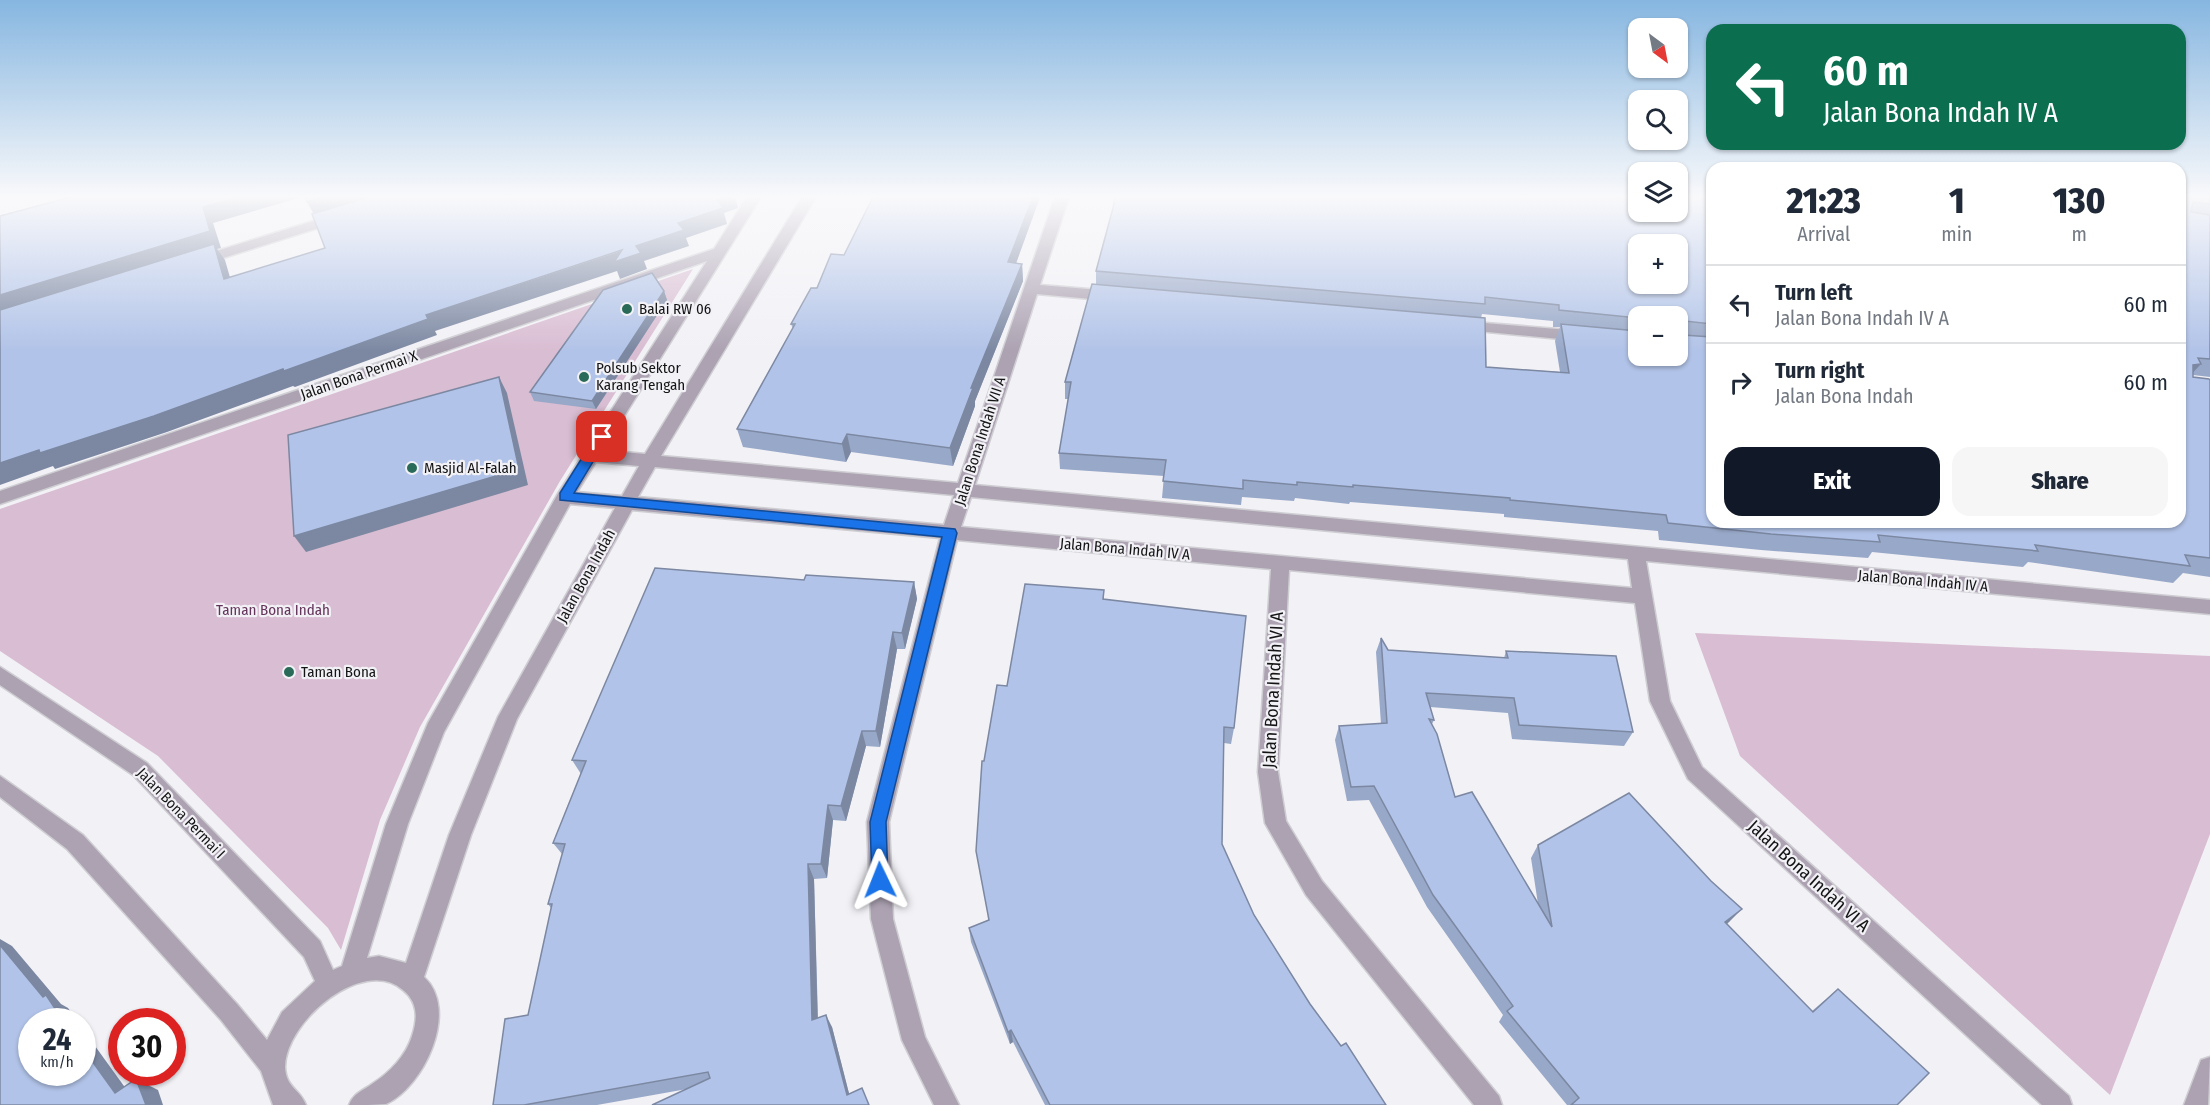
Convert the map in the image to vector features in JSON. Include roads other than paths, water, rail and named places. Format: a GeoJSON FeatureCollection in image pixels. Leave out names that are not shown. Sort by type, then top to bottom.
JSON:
{"type":"FeatureCollection","features":[{"type":"Feature","properties":{"kind":"street"},"geometry":{"type":"LineString","coordinates":[[180,267],[239,249]]}},
{"type":"Feature","properties":{"kind":"street"},"geometry":{"type":"LineString","coordinates":[[351,973],[398,824],[435,729],[565,497],[719,249]]}},
{"type":"Feature","properties":{"kind":"street","name":"Jalan Bona Indah"},"geometry":{"type":"LineString","coordinates":[[412,979],[460,835],[508,717],[649,462],[778,249]]}},
{"type":"Feature","properties":{"kind":"street","name":"Jalan Bona Indah VII A"},"geometry":{"type":"LineString","coordinates":[[947,1105],[914,1040],[882,919],[878,822],[950,533],[1044,249]]}},
{"type":"Feature","properties":{"kind":"street","name":"Jalan Bona Permai X"},"geometry":{"type":"LineString","coordinates":[[0,498],[717,252]]}},
{"type":"Feature","properties":{"kind":"street"},"geometry":{"type":"LineString","coordinates":[[1030,289],[1126,297]]}},
{"type":"Feature","properties":{"kind":"street"},"geometry":{"type":"LineString","coordinates":[[1447,325],[1602,338]]}},
{"type":"Feature","properties":{"kind":"street","name":"Jalan Bona Indah IV A"},"geometry":{"type":"LineString","coordinates":[[590,455],[2210,607]]}},
{"type":"Feature","properties":{"kind":"street","name":"Jalan Bona Indah IV A"},"geometry":{"type":"LineString","coordinates":[[565,497],[1642,596]]}},
{"type":"Feature","properties":{"kind":"street"},"geometry":{"type":"LineString","coordinates":[[1636,554],[1642,596]]}},
{"type":"Feature","properties":{"kind":"street","name":"Jalan Bona Indah VI A"},"geometry":{"type":"LineString","coordinates":[[1280,563],[1268,772],[1276,822],[1314,888],[1490,1105]]}},
{"type":"Feature","properties":{"kind":"street","name":"Jalan Bona Indah VI A"},"geometry":{"type":"LineString","coordinates":[[1642,596],[1660,701],[1695,773],[2060,1105]]}},
{"type":"Feature","properties":{"kind":"street","name":"Jalan Bona Permai I"},"geometry":{"type":"LineString","coordinates":[[0,675],[140,769],[312,949],[328,985]]}},
{"type":"Feature","properties":{"kind":"street"},"geometry":{"type":"LineString","coordinates":[[0,785],[75,842],[229,1012],[273,1066],[281,1096],[294,1105]]}},
{"type":"Feature","properties":{"kind":"street"},"geometry":{"type":"LineString","coordinates":[[273,1066],[278,1043],[290,1021],[306,1001],[328,985],[351,973],[375,969],[395,971],[412,979],[425,996],[429,1019],[421,1047],[404,1073],[374,1102]]}},
{"type":"Feature","properties":{"kind":"street"},"geometry":{"type":"LineString","coordinates":[[2196,1105],[2210,1068]]}},
{"type":"Feature","properties":{"kind":"place","name":"Balai RW 06"},"geometry":{"type":"Point","coordinates":[627,309]}},
{"type":"Feature","properties":{"kind":"place","name":"Polsub Sektor Karang Tengah"},"geometry":{"type":"Point","coordinates":[584,377]}},
{"type":"Feature","properties":{"kind":"place","name":"Masjid Al-Falah"},"geometry":{"type":"Point","coordinates":[412,468]}},
{"type":"Feature","properties":{"kind":"place","name":"Taman Bona"},"geometry":{"type":"Point","coordinates":[289,672]}},
{"type":"Feature","properties":{"kind":"park label","name":"Taman Bona Indah"},"geometry":{"type":"Point","coordinates":[273,610]}}]}
